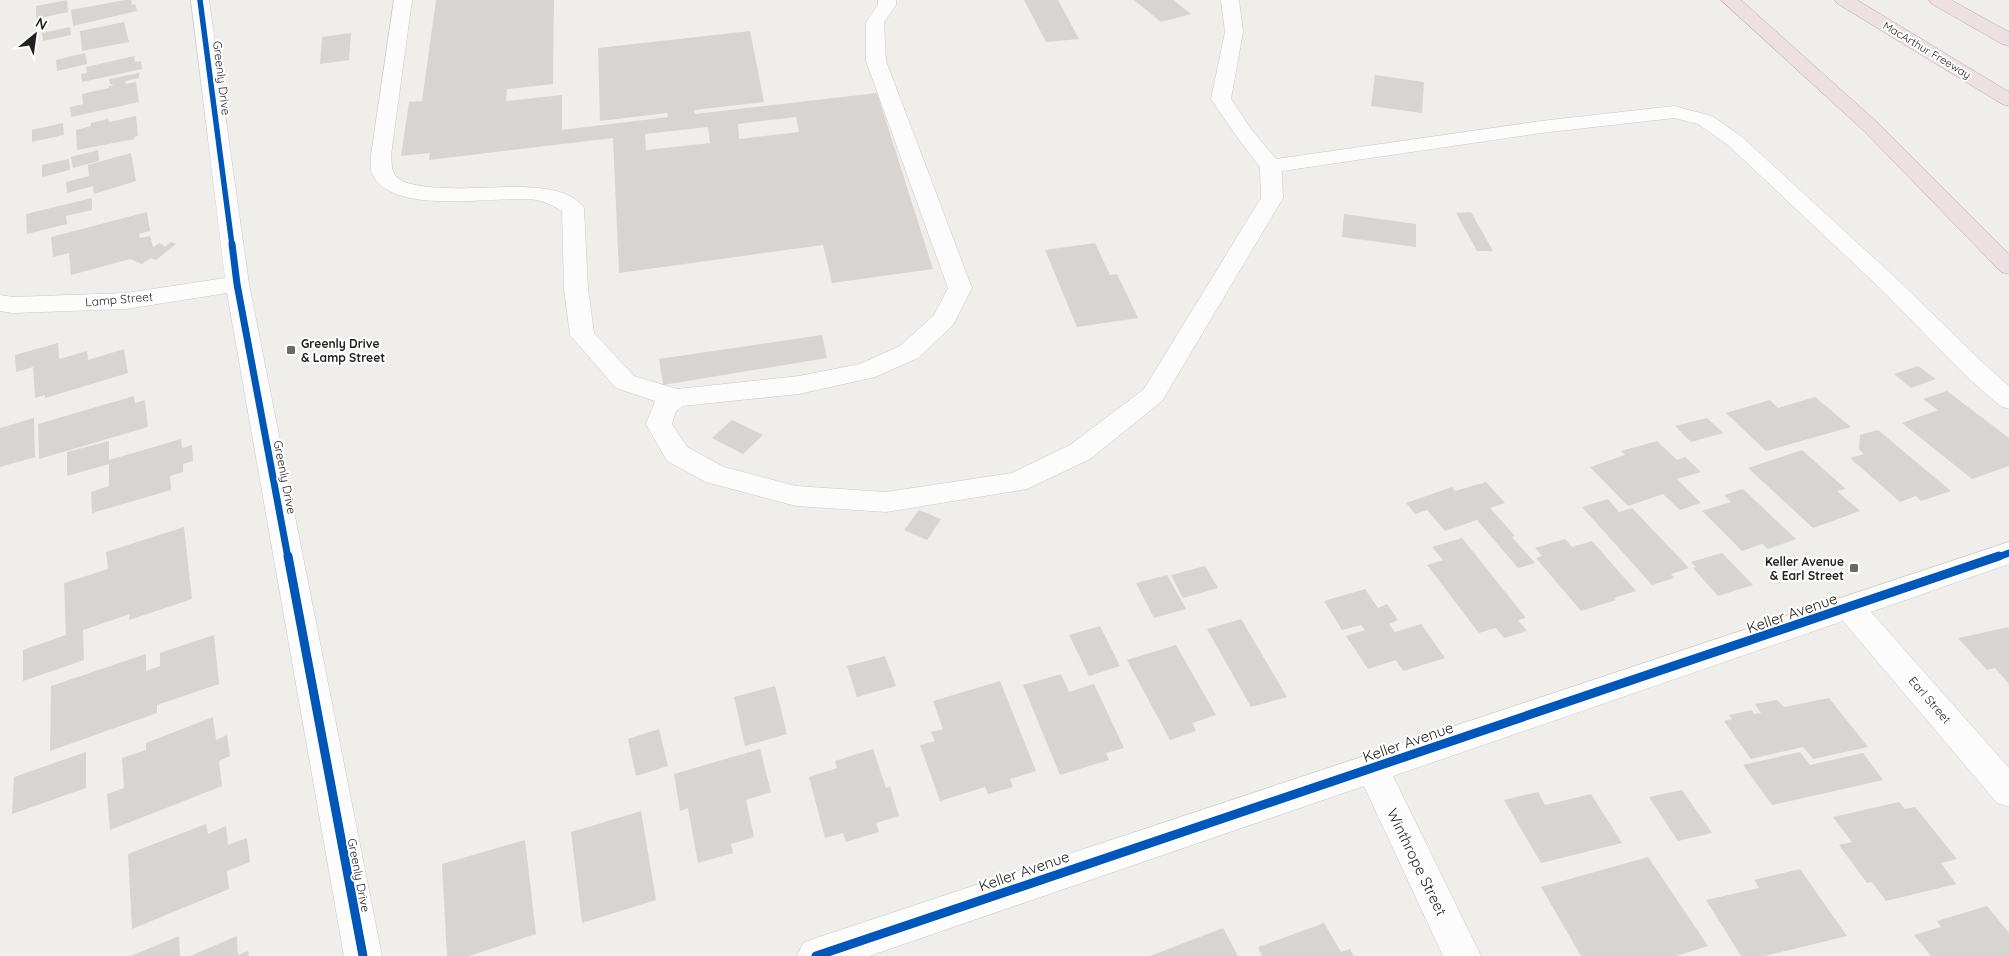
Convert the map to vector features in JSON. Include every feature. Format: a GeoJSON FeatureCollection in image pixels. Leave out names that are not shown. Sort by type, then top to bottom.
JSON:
{"type":"FeatureCollection","features":[{"type":"Feature","properties":{"kind":"highway"},"geometry":{"type":"LineString","coordinates":[[1730,0],[1872,128],[2009,267]]}},
{"type":"Feature","properties":{"kind":"highway","name":"MacArthur Freeway"},"geometry":{"type":"LineString","coordinates":[[1844,0],[2009,100]]}},
{"type":"Feature","properties":{"kind":"highway"},"geometry":{"type":"LineString","coordinates":[[1938,0],[2009,40]]}},
{"type":"Feature","properties":{"kind":"street","name":"Greenly Drive"},"geometry":{"type":"LineString","coordinates":[[200,0],[237,284],[363,956]]}},
{"type":"Feature","properties":{"kind":"street"},"geometry":{"type":"LineString","coordinates":[[404,0],[381,155],[383,175],[394,186],[430,196],[532,193],[560,200],[573,208],[576,289],[582,335],[625,382],[676,398],[799,385],[866,371],[909,352],[944,319],[960,288],[876,61],[875,22],[887,5],[887,0]]}},
{"type":"Feature","properties":{"kind":"street"},"geometry":{"type":"LineString","coordinates":[[676,398],[664,407],[659,424],[677,454],[716,475],[796,496],[886,502],[1017,482],[1080,452],[1153,395],[1272,198],[1271,166],[1244,133],[1221,99],[1234,32],[1230,0]]}},
{"type":"Feature","properties":{"kind":"street"},"geometry":{"type":"LineString","coordinates":[[1271,166],[1541,127],[1674,112],[1705,120],[1749,155],[1892,287],[1973,368],[2009,400]]}},
{"type":"Feature","properties":{"kind":"street","name":"Lamp Street"},"geometry":{"type":"LineString","coordinates":[[0,303],[13,305],[126,301],[237,284]]}},
{"type":"Feature","properties":{"kind":"street","name":"Keller Avenue"},"geometry":{"type":"LineString","coordinates":[[816,956],[2009,553]]}},
{"type":"Feature","properties":{"kind":"street","name":"Earl Street"},"geometry":{"type":"LineString","coordinates":[[1850,608],[2009,792]]}},
{"type":"Feature","properties":{"kind":"street","name":"Winthrope Street"},"geometry":{"type":"LineString","coordinates":[[1372,768],[1462,956]]}},
{"type":"Feature","properties":{"kind":"building"},"geometry":{"type":"Polygon","coordinates":[[[67,0],[68,12],[36,19],[36,6],[67,0]]]}},
{"type":"Feature","properties":{"kind":"building"},"geometry":{"type":"Polygon","coordinates":[[[131,0],[132,5],[135,4],[137,11],[73,26],[71,10],[131,0]]]}},
{"type":"Feature","properties":{"kind":"building"},"geometry":{"type":"Polygon","coordinates":[[[436,0],[554,0],[553,84],[507,89],[506,101],[562,95],[562,130],[668,117],[667,113],[600,121],[598,48],[750,31],[764,102],[694,110],[695,114],[877,93],[933,269],[832,283],[823,245],[619,273],[613,138],[429,160],[430,153],[401,156],[409,102],[422,101],[436,0]],[[796,117],[738,124],[739,139],[799,132],[796,117]],[[708,127],[645,134],[646,150],[710,143],[708,127]]]}},
{"type":"Feature","properties":{"kind":"building"},"geometry":{"type":"Polygon","coordinates":[[[1024,0],[1058,0],[1079,39],[1046,42],[1024,0]]]}},
{"type":"Feature","properties":{"kind":"building"},"geometry":{"type":"Polygon","coordinates":[[[1134,0],[1173,0],[1191,14],[1161,22],[1134,0]]]}},
{"type":"Feature","properties":{"kind":"building"},"geometry":{"type":"Polygon","coordinates":[[[124,22],[129,42],[82,51],[80,31],[124,22]]]}},
{"type":"Feature","properties":{"kind":"building"},"geometry":{"type":"Polygon","coordinates":[[[70,27],[71,35],[43,41],[42,33],[70,27]]]}},
{"type":"Feature","properties":{"kind":"building"},"geometry":{"type":"Polygon","coordinates":[[[351,33],[349,60],[320,64],[322,37],[351,33]]]}},
{"type":"Feature","properties":{"kind":"building"},"geometry":{"type":"Polygon","coordinates":[[[85,53],[87,64],[57,71],[56,60],[85,53]]]}},
{"type":"Feature","properties":{"kind":"building"},"geometry":{"type":"Polygon","coordinates":[[[134,56],[135,62],[141,61],[142,69],[82,82],[81,74],[87,73],[86,67],[134,56]]]}},
{"type":"Feature","properties":{"kind":"building"},"geometry":{"type":"Polygon","coordinates":[[[139,73],[139,78],[126,81],[125,84],[136,82],[139,102],[71,117],[70,107],[83,104],[82,94],[109,88],[109,86],[114,85],[110,84],[109,79],[139,73]]]}},
{"type":"Feature","properties":{"kind":"building"},"geometry":{"type":"Polygon","coordinates":[[[1375,75],[1424,82],[1422,113],[1371,106],[1375,75]]]}},
{"type":"Feature","properties":{"kind":"building"},"geometry":{"type":"Polygon","coordinates":[[[136,116],[138,136],[134,137],[135,139],[77,150],[76,130],[91,126],[91,123],[108,119],[109,122],[136,116]]]}},
{"type":"Feature","properties":{"kind":"building"},"geometry":{"type":"Polygon","coordinates":[[[63,123],[64,135],[32,142],[32,130],[63,123]]]}},
{"type":"Feature","properties":{"kind":"building"},"geometry":{"type":"Polygon","coordinates":[[[98,150],[99,161],[73,168],[71,157],[98,150]]]}},
{"type":"Feature","properties":{"kind":"building"},"geometry":{"type":"Polygon","coordinates":[[[131,153],[136,181],[94,194],[93,186],[67,193],[66,182],[89,176],[88,165],[131,153]]]}},
{"type":"Feature","properties":{"kind":"building"},"geometry":{"type":"Polygon","coordinates":[[[69,159],[70,170],[42,177],[42,165],[69,159]]]}},
{"type":"Feature","properties":{"kind":"building"},"geometry":{"type":"Polygon","coordinates":[[[92,198],[92,210],[66,216],[67,224],[27,234],[26,214],[92,198]]]}},
{"type":"Feature","properties":{"kind":"building"},"geometry":{"type":"Polygon","coordinates":[[[147,212],[150,231],[139,234],[140,238],[150,236],[153,247],[160,243],[165,247],[171,242],[176,244],[156,260],[151,258],[142,264],[130,259],[71,275],[69,253],[53,257],[51,237],[147,212]]]}},
{"type":"Feature","properties":{"kind":"building"},"geometry":{"type":"Polygon","coordinates":[[[1471,212],[1493,251],[1477,251],[1456,213],[1471,212]]]}},
{"type":"Feature","properties":{"kind":"building"},"geometry":{"type":"Polygon","coordinates":[[[1344,214],[1416,224],[1416,247],[1342,237],[1344,214]]]}},
{"type":"Feature","properties":{"kind":"building"},"geometry":{"type":"Polygon","coordinates":[[[1095,243],[1110,275],[1117,274],[1138,318],[1077,327],[1045,250],[1095,243]]]}},
{"type":"Feature","properties":{"kind":"building"},"geometry":{"type":"Polygon","coordinates":[[[822,335],[827,358],[663,385],[659,359],[822,335]]]}},
{"type":"Feature","properties":{"kind":"building"},"geometry":{"type":"Polygon","coordinates":[[[58,343],[59,359],[87,351],[88,360],[124,349],[128,373],[45,398],[45,395],[35,398],[33,367],[16,372],[15,355],[58,343]]]}},
{"type":"Feature","properties":{"kind":"building"},"geometry":{"type":"Polygon","coordinates":[[[1918,366],[1936,379],[1911,388],[1894,374],[1918,366]]]}},
{"type":"Feature","properties":{"kind":"building"},"geometry":{"type":"Polygon","coordinates":[[[1947,391],[2009,438],[2009,466],[1972,479],[1902,423],[1938,410],[1923,399],[1947,391]]]}},
{"type":"Feature","properties":{"kind":"building"},"geometry":{"type":"Polygon","coordinates":[[[134,396],[135,403],[145,400],[148,427],[39,459],[38,424],[134,396]]]}},
{"type":"Feature","properties":{"kind":"building"},"geometry":{"type":"Polygon","coordinates":[[[1815,397],[1851,427],[1766,451],[1726,413],[1770,400],[1778,408],[1815,397]]]}},
{"type":"Feature","properties":{"kind":"building"},"geometry":{"type":"Polygon","coordinates":[[[34,418],[35,457],[0,467],[0,428],[34,418]]]}},
{"type":"Feature","properties":{"kind":"building"},"geometry":{"type":"Polygon","coordinates":[[[1707,418],[1723,433],[1691,442],[1675,426],[1707,418]]]}},
{"type":"Feature","properties":{"kind":"building"},"geometry":{"type":"Polygon","coordinates":[[[732,420],[763,435],[743,454],[712,438],[732,420]]]}},
{"type":"Feature","properties":{"kind":"building"},"geometry":{"type":"Polygon","coordinates":[[[1878,430],[1951,491],[1921,501],[1916,496],[1900,502],[1850,458],[1864,454],[1859,449],[1860,435],[1878,430]]]}},
{"type":"Feature","properties":{"kind":"building"},"geometry":{"type":"Polygon","coordinates":[[[181,439],[182,448],[192,445],[193,461],[183,464],[183,472],[170,476],[171,490],[92,513],[91,492],[109,486],[109,464],[67,476],[67,452],[109,441],[109,460],[181,439]]]}},
{"type":"Feature","properties":{"kind":"building"},"geometry":{"type":"Polygon","coordinates":[[[1657,441],[1677,460],[1685,457],[1701,472],[1677,479],[1701,503],[1680,510],[1663,494],[1628,506],[1590,467],[1625,455],[1621,451],[1657,441]]]}},
{"type":"Feature","properties":{"kind":"building"},"geometry":{"type":"Polygon","coordinates":[[[1802,450],[1846,489],[1837,491],[1860,511],[1813,528],[1748,468],[1802,450]]]}},
{"type":"Feature","properties":{"kind":"building"},"geometry":{"type":"Polygon","coordinates":[[[1486,482],[1505,503],[1490,508],[1515,536],[1512,537],[1535,563],[1518,568],[1477,520],[1445,531],[1427,510],[1415,514],[1406,503],[1452,487],[1455,491],[1486,482]]]}},
{"type":"Feature","properties":{"kind":"building"},"geometry":{"type":"Polygon","coordinates":[[[1743,489],[1796,539],[1768,549],[1762,544],[1742,551],[1702,511],[1731,502],[1724,495],[1743,489]]]}},
{"type":"Feature","properties":{"kind":"building"},"geometry":{"type":"Polygon","coordinates":[[[1608,499],[1619,512],[1632,508],[1689,568],[1671,574],[1674,578],[1652,585],[1582,507],[1608,499]]]}},
{"type":"Feature","properties":{"kind":"building"},"geometry":{"type":"Polygon","coordinates":[[[919,510],[941,519],[927,540],[904,530],[919,510]]]}},
{"type":"Feature","properties":{"kind":"building"},"geometry":{"type":"Polygon","coordinates":[[[184,527],[192,599],[129,620],[130,614],[83,630],[84,660],[23,681],[23,650],[66,635],[64,583],[108,569],[106,552],[184,527]]]}},
{"type":"Feature","properties":{"kind":"building"},"geometry":{"type":"Polygon","coordinates":[[[1462,538],[1526,618],[1518,620],[1527,631],[1504,638],[1496,628],[1479,633],[1427,565],[1443,560],[1432,547],[1462,538]]]}},
{"type":"Feature","properties":{"kind":"building"},"geometry":{"type":"Polygon","coordinates":[[[1565,539],[1572,547],[1592,541],[1636,591],[1614,598],[1616,600],[1581,611],[1536,558],[1542,556],[1535,548],[1565,539]]]}},
{"type":"Feature","properties":{"kind":"building"},"geometry":{"type":"Polygon","coordinates":[[[1722,553],[1753,585],[1718,596],[1693,568],[1696,567],[1691,562],[1722,553]]]}},
{"type":"Feature","properties":{"kind":"building"},"geometry":{"type":"Polygon","coordinates":[[[1205,566],[1218,588],[1183,598],[1171,575],[1205,566]]]}},
{"type":"Feature","properties":{"kind":"building"},"geometry":{"type":"Polygon","coordinates":[[[1167,575],[1186,609],[1154,618],[1136,583],[1167,575]]]}},
{"type":"Feature","properties":{"kind":"building"},"geometry":{"type":"Polygon","coordinates":[[[1365,589],[1378,608],[1387,604],[1398,620],[1389,624],[1395,632],[1421,624],[1445,658],[1403,671],[1396,660],[1368,669],[1346,636],[1365,630],[1361,625],[1342,630],[1324,601],[1365,589]]]}},
{"type":"Feature","properties":{"kind":"building"},"geometry":{"type":"Polygon","coordinates":[[[1241,619],[1287,697],[1251,707],[1207,629],[1241,619]]]}},
{"type":"Feature","properties":{"kind":"building"},"geometry":{"type":"Polygon","coordinates":[[[1100,626],[1120,666],[1089,676],[1069,635],[1100,626]]]}},
{"type":"Feature","properties":{"kind":"building"},"geometry":{"type":"Polygon","coordinates":[[[2009,627],[2009,684],[1995,668],[1987,670],[1958,638],[2009,627]]]}},
{"type":"Feature","properties":{"kind":"building"},"geometry":{"type":"Polygon","coordinates":[[[214,635],[219,684],[157,705],[157,713],[50,751],[51,686],[146,654],[146,671],[160,666],[160,653],[214,635]]]}},
{"type":"Feature","properties":{"kind":"building"},"geometry":{"type":"Polygon","coordinates":[[[1176,645],[1216,715],[1192,723],[1196,731],[1170,740],[1127,660],[1176,645]]]}},
{"type":"Feature","properties":{"kind":"building"},"geometry":{"type":"Polygon","coordinates":[[[885,656],[896,686],[857,697],[847,666],[885,656]]]}},
{"type":"Feature","properties":{"kind":"building"},"geometry":{"type":"Polygon","coordinates":[[[1061,674],[1069,692],[1094,684],[1124,748],[1106,753],[1109,760],[1060,775],[1023,685],[1061,674]]]}},
{"type":"Feature","properties":{"kind":"building"},"geometry":{"type":"Polygon","coordinates":[[[1000,681],[1036,771],[1010,779],[1013,787],[988,794],[985,787],[940,801],[920,745],[935,741],[931,732],[943,729],[933,701],[1000,681]]]}},
{"type":"Feature","properties":{"kind":"building"},"geometry":{"type":"Polygon","coordinates":[[[775,686],[787,734],[745,746],[734,697],[775,686]]]}},
{"type":"Feature","properties":{"kind":"building"},"geometry":{"type":"Polygon","coordinates":[[[1829,698],[1868,747],[1813,759],[1803,747],[1751,759],[1724,721],[1732,719],[1729,715],[1752,710],[1754,714],[1761,713],[1755,704],[1777,700],[1784,707],[1829,698]]]}},
{"type":"Feature","properties":{"kind":"building"},"geometry":{"type":"Polygon","coordinates":[[[213,717],[216,740],[227,735],[230,756],[219,761],[222,786],[110,830],[107,794],[124,788],[122,758],[146,750],[146,743],[213,717]]]}},
{"type":"Feature","properties":{"kind":"building"},"geometry":{"type":"Polygon","coordinates":[[[659,729],[668,766],[636,776],[628,739],[659,729]]]}},
{"type":"Feature","properties":{"kind":"building"},"geometry":{"type":"Polygon","coordinates":[[[760,749],[771,792],[746,800],[754,837],[731,844],[733,853],[698,863],[688,808],[680,811],[674,774],[760,749]]]}},
{"type":"Feature","properties":{"kind":"building"},"geometry":{"type":"Polygon","coordinates":[[[873,749],[886,788],[890,786],[899,816],[876,823],[879,832],[846,842],[843,833],[825,838],[809,777],[837,768],[835,761],[873,749]]]}},
{"type":"Feature","properties":{"kind":"building"},"geometry":{"type":"Polygon","coordinates":[[[86,752],[86,788],[12,814],[14,777],[86,752]]]}},
{"type":"Feature","properties":{"kind":"building"},"geometry":{"type":"Polygon","coordinates":[[[1800,752],[1810,765],[1863,753],[1883,780],[1772,805],[1743,765],[1800,752]]]}},
{"type":"Feature","properties":{"kind":"building"},"geometry":{"type":"Polygon","coordinates":[[[1682,790],[1712,833],[1678,841],[1649,797],[1682,790]]]}},
{"type":"Feature","properties":{"kind":"building"},"geometry":{"type":"Polygon","coordinates":[[[1538,792],[1545,805],[1591,794],[1622,843],[1541,863],[1504,800],[1538,792]]]}},
{"type":"Feature","properties":{"kind":"building"},"geometry":{"type":"Polygon","coordinates":[[[1899,802],[1905,809],[1915,807],[1957,859],[1941,863],[1956,884],[1886,901],[1872,882],[1867,883],[1839,845],[1852,842],[1833,817],[1899,802]]]}},
{"type":"Feature","properties":{"kind":"building"},"geometry":{"type":"Polygon","coordinates":[[[641,811],[656,900],[582,923],[571,832],[641,811]]]}},
{"type":"Feature","properties":{"kind":"building"},"geometry":{"type":"Polygon","coordinates":[[[206,824],[208,834],[226,826],[228,845],[247,838],[250,862],[227,871],[229,889],[132,929],[128,854],[206,824]]]}},
{"type":"Feature","properties":{"kind":"building"},"geometry":{"type":"Polygon","coordinates":[[[525,840],[536,934],[469,956],[447,956],[442,864],[525,840]]]}},
{"type":"Feature","properties":{"kind":"building"},"geometry":{"type":"Polygon","coordinates":[[[1648,857],[1708,946],[1676,956],[1581,956],[1541,887],[1648,857]]]}},
{"type":"Feature","properties":{"kind":"building"},"geometry":{"type":"Polygon","coordinates":[[[1800,869],[1847,936],[1764,956],[1741,956],[1706,900],[1759,888],[1754,880],[1800,869]]]}},
{"type":"Feature","properties":{"kind":"building"},"geometry":{"type":"Polygon","coordinates":[[[1987,906],[2009,933],[2009,956],[1931,956],[1914,935],[1941,927],[1937,921],[1987,906]]]}},
{"type":"Feature","properties":{"kind":"building"},"geometry":{"type":"Polygon","coordinates":[[[1324,923],[1341,952],[1350,949],[1354,956],[1262,956],[1258,947],[1324,923]]]}},
{"type":"Feature","properties":{"kind":"building"},"geometry":{"type":"Polygon","coordinates":[[[1223,928],[1238,956],[1150,956],[1223,928]]]}},
{"type":"Feature","properties":{"kind":"building"},"geometry":{"type":"Polygon","coordinates":[[[179,936],[180,956],[131,956],[179,936]]]}},
{"type":"Feature","properties":{"kind":"building"},"geometry":{"type":"Polygon","coordinates":[[[237,936],[238,955],[248,951],[249,956],[190,956],[237,936]]]}},
{"type":"Feature","properties":{"kind":"cycle path"},"geometry":{"type":"LineString","coordinates":[[200,0],[237,284],[363,956]]}},
{"type":"Feature","properties":{"kind":"cycle path"},"geometry":{"type":"LineString","coordinates":[[816,956],[2009,553]]}},
{"type":"Feature","properties":{"kind":"place","name":"Greenly Drive & Lamp Street"},"geometry":{"type":"Point","coordinates":[291,350]}},
{"type":"Feature","properties":{"kind":"place","name":"Keller Avenue & Earl Street"},"geometry":{"type":"Point","coordinates":[1854,568]}}]}
